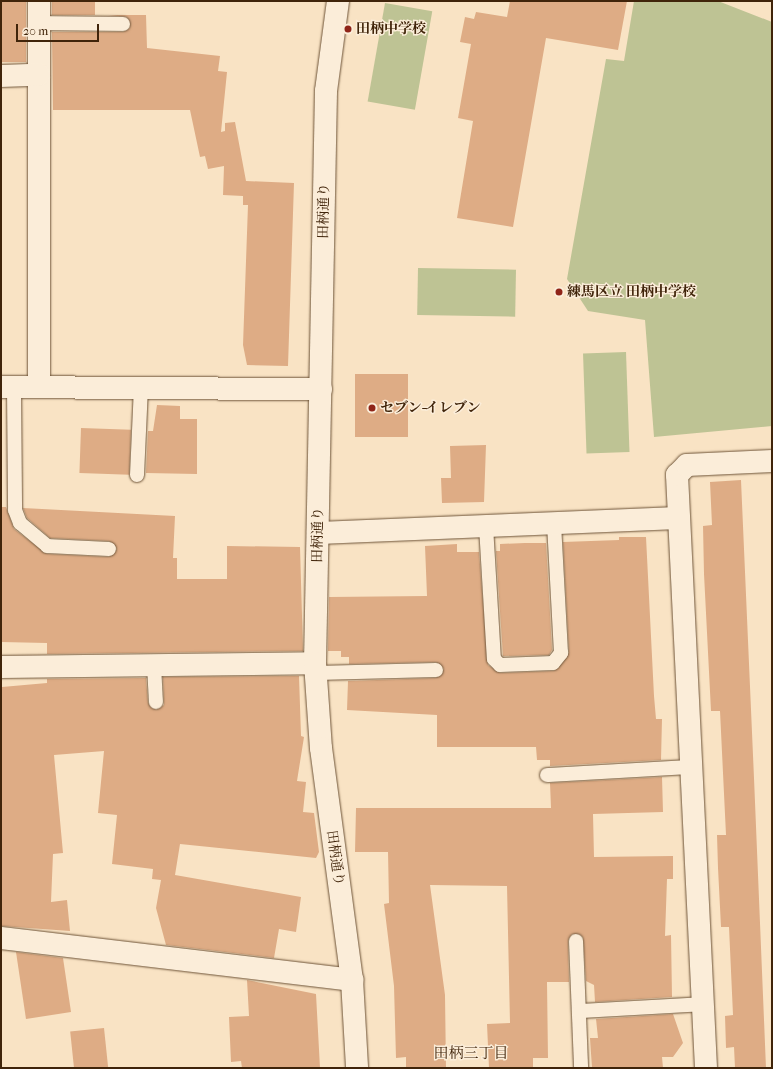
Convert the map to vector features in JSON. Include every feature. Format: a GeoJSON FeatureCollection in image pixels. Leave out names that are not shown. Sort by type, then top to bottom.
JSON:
{"type":"FeatureCollection","features":[{"type":"Feature","properties":{"kind":"street"},"geometry":{"type":"LineString","coordinates":[[39,1],[39,387]]}},
{"type":"Feature","properties":{"kind":"street","name":"田柄通り"},"geometry":{"type":"LineString","coordinates":[[338,1],[326,91],[316,668],[321,753],[352,980],[357,1068]]}},
{"type":"Feature","properties":{"kind":"street"},"geometry":{"type":"LineString","coordinates":[[1,76],[39,75]]}},
{"type":"Feature","properties":{"kind":"street"},"geometry":{"type":"LineString","coordinates":[[7,387],[321,389]]}},
{"type":"Feature","properties":{"kind":"street"},"geometry":{"type":"LineString","coordinates":[[706,1068],[678,475],[687,465],[772,461]]}},
{"type":"Feature","properties":{"kind":"street"},"geometry":{"type":"LineString","coordinates":[[318,533],[679,518]]}},
{"type":"Feature","properties":{"kind":"street"},"geometry":{"type":"LineString","coordinates":[[1,667],[154,665],[316,668]]}},
{"type":"Feature","properties":{"kind":"street"},"geometry":{"type":"LineString","coordinates":[[1,938],[352,980]]}},
{"type":"Feature","properties":{"kind":"lane"},"geometry":{"type":"LineString","coordinates":[[39,23],[123,24]]}},
{"type":"Feature","properties":{"kind":"lane"},"geometry":{"type":"LineString","coordinates":[[7,387],[15,510],[20,523],[48,546],[109,549]]}},
{"type":"Feature","properties":{"kind":"lane"},"geometry":{"type":"LineString","coordinates":[[137,475],[141,388]]}},
{"type":"Feature","properties":{"kind":"lane"},"geometry":{"type":"LineString","coordinates":[[486,526],[494,659],[500,665],[553,663],[561,653],[554,524]]}},
{"type":"Feature","properties":{"kind":"lane"},"geometry":{"type":"LineString","coordinates":[[154,665],[156,702]]}},
{"type":"Feature","properties":{"kind":"lane"},"geometry":{"type":"LineString","coordinates":[[316,668],[436,670]]}},
{"type":"Feature","properties":{"kind":"lane"},"geometry":{"type":"LineString","coordinates":[[547,775],[691,767]]}},
{"type":"Feature","properties":{"kind":"lane"},"geometry":{"type":"LineString","coordinates":[[576,941],[581,1068]]}},
{"type":"Feature","properties":{"kind":"lane"},"geometry":{"type":"LineString","coordinates":[[579,1011],[703,1004]]}},
{"type":"Feature","properties":{"kind":"green space"},"geometry":{"type":"Polygon","coordinates":[[[634,1],[718,1],[772,22],[772,426],[654,437],[645,320],[588,311],[567,279],[606,59],[624,61],[634,1]]]}},
{"type":"Feature","properties":{"kind":"green space"},"geometry":{"type":"Polygon","coordinates":[[[385,3],[432,11],[415,110],[368,101],[385,3]]]}},
{"type":"Feature","properties":{"kind":"green space"},"geometry":{"type":"Polygon","coordinates":[[[418,268],[516,270],[515,317],[417,315],[418,268]]]}},
{"type":"Feature","properties":{"kind":"green space"},"geometry":{"type":"Polygon","coordinates":[[[626,352],[629,452],[587,453],[583,354],[626,352]]]}},
{"type":"Feature","properties":{"kind":"building"},"geometry":{"type":"Polygon","coordinates":[[[1,1],[26,1],[26,62],[1,62],[1,1]]]}},
{"type":"Feature","properties":{"kind":"building"},"geometry":{"type":"Polygon","coordinates":[[[52,1],[95,1],[95,15],[52,15],[52,1]]]}},
{"type":"Feature","properties":{"kind":"building"},"geometry":{"type":"Polygon","coordinates":[[[510,1],[627,1],[618,50],[546,38],[513,227],[457,218],[473,121],[458,118],[471,44],[460,42],[465,17],[474,19],[476,12],[507,17],[510,1]]]}},
{"type":"Feature","properties":{"kind":"building"},"geometry":{"type":"Polygon","coordinates":[[[108,15],[146,15],[147,48],[220,56],[218,71],[227,72],[221,132],[225,131],[225,123],[235,122],[246,181],[294,183],[288,366],[247,365],[243,345],[248,205],[243,205],[243,196],[223,195],[224,166],[208,169],[205,156],[200,157],[190,110],[53,110],[52,32],[123,32],[130,28],[127,17],[108,15]]]}},
{"type":"Feature","properties":{"kind":"building"},"geometry":{"type":"Polygon","coordinates":[[[355,374],[408,374],[408,437],[355,437],[355,374]]]}},
{"type":"Feature","properties":{"kind":"building"},"geometry":{"type":"Polygon","coordinates":[[[157,405],[180,406],[180,419],[197,419],[197,474],[146,473],[148,431],[153,431],[157,405]]]}},
{"type":"Feature","properties":{"kind":"building"},"geometry":{"type":"Polygon","coordinates":[[[81,428],[131,430],[129,475],[79,473],[81,428]]]}},
{"type":"Feature","properties":{"kind":"building"},"geometry":{"type":"Polygon","coordinates":[[[486,445],[484,502],[442,503],[441,478],[451,478],[450,446],[486,445]]]}},
{"type":"Feature","properties":{"kind":"building"},"geometry":{"type":"Polygon","coordinates":[[[741,480],[766,1068],[735,1068],[734,1047],[726,1048],[725,1016],[733,1015],[729,927],[721,927],[717,835],[726,835],[720,711],[711,711],[704,574],[703,526],[712,525],[710,482],[741,480]]]}},
{"type":"Feature","properties":{"kind":"building"},"geometry":{"type":"Polygon","coordinates":[[[1,507],[6,507],[14,529],[47,554],[109,557],[117,549],[109,541],[50,538],[27,518],[23,508],[175,516],[173,558],[177,558],[177,579],[227,579],[227,546],[300,547],[303,651],[47,654],[47,643],[1,642],[1,507]]]}},
{"type":"Feature","properties":{"kind":"building"},"geometry":{"type":"Polygon","coordinates":[[[619,537],[646,537],[656,719],[662,719],[661,760],[550,766],[550,760],[537,760],[536,747],[437,747],[437,715],[347,710],[348,681],[436,678],[444,669],[436,662],[349,664],[349,657],[341,657],[341,651],[328,651],[329,597],[427,596],[425,546],[457,544],[457,552],[479,552],[488,665],[500,673],[554,671],[569,653],[563,542],[619,540],[619,537]]]}},
{"type":"Feature","properties":{"kind":"building"},"geometry":{"type":"Polygon","coordinates":[[[546,543],[552,650],[549,655],[503,656],[496,551],[500,551],[500,544],[546,543]]]}},
{"type":"Feature","properties":{"kind":"building"},"geometry":{"type":"Polygon","coordinates":[[[299,676],[301,736],[304,737],[297,781],[306,782],[303,812],[314,813],[319,852],[316,858],[180,844],[175,875],[301,897],[296,932],[279,929],[274,958],[166,945],[156,908],[161,880],[152,879],[153,869],[112,864],[117,815],[98,813],[104,751],[54,755],[63,853],[53,854],[51,902],[67,900],[70,931],[1,926],[2,687],[47,683],[47,679],[146,678],[148,703],[156,710],[164,705],[163,677],[299,676]]]}},
{"type":"Feature","properties":{"kind":"building"},"geometry":{"type":"Polygon","coordinates":[[[662,777],[663,812],[593,814],[594,857],[673,856],[673,879],[667,879],[665,936],[671,935],[672,997],[595,1002],[594,985],[586,981],[583,937],[572,934],[568,941],[569,982],[547,982],[548,1058],[533,1058],[533,1068],[489,1068],[487,1024],[510,1023],[507,886],[430,885],[445,995],[446,1068],[406,1068],[406,1057],[396,1058],[394,986],[384,904],[389,903],[388,852],[355,852],[356,808],[551,808],[550,783],[662,777]]]}},
{"type":"Feature","properties":{"kind":"building"},"geometry":{"type":"Polygon","coordinates":[[[16,952],[63,958],[71,1012],[26,1019],[16,952]]]}},
{"type":"Feature","properties":{"kind":"building"},"geometry":{"type":"Polygon","coordinates":[[[247,980],[316,994],[320,1068],[242,1068],[241,1061],[231,1062],[229,1017],[249,1016],[247,980]]]}},
{"type":"Feature","properties":{"kind":"building"},"geometry":{"type":"Polygon","coordinates":[[[673,1014],[683,1043],[673,1057],[662,1057],[663,1068],[592,1068],[590,1038],[598,1038],[596,1019],[673,1014]]]}},
{"type":"Feature","properties":{"kind":"building"},"geometry":{"type":"Polygon","coordinates":[[[104,1028],[108,1068],[74,1068],[70,1032],[104,1028]]]}},
{"type":"Feature","properties":{"kind":"place","name":"田柄中学校"},"geometry":{"type":"Point","coordinates":[348,29]}},
{"type":"Feature","properties":{"kind":"place","name":"練馬区立 田柄中学校"},"geometry":{"type":"Point","coordinates":[559,292]}},
{"type":"Feature","properties":{"kind":"place","name":"セブン-イレブン"},"geometry":{"type":"Point","coordinates":[372,408]}},
{"type":"Feature","properties":{"kind":"district","name":"田柄三丁目"},"geometry":{"type":"Point","coordinates":[471,1054]}}]}
